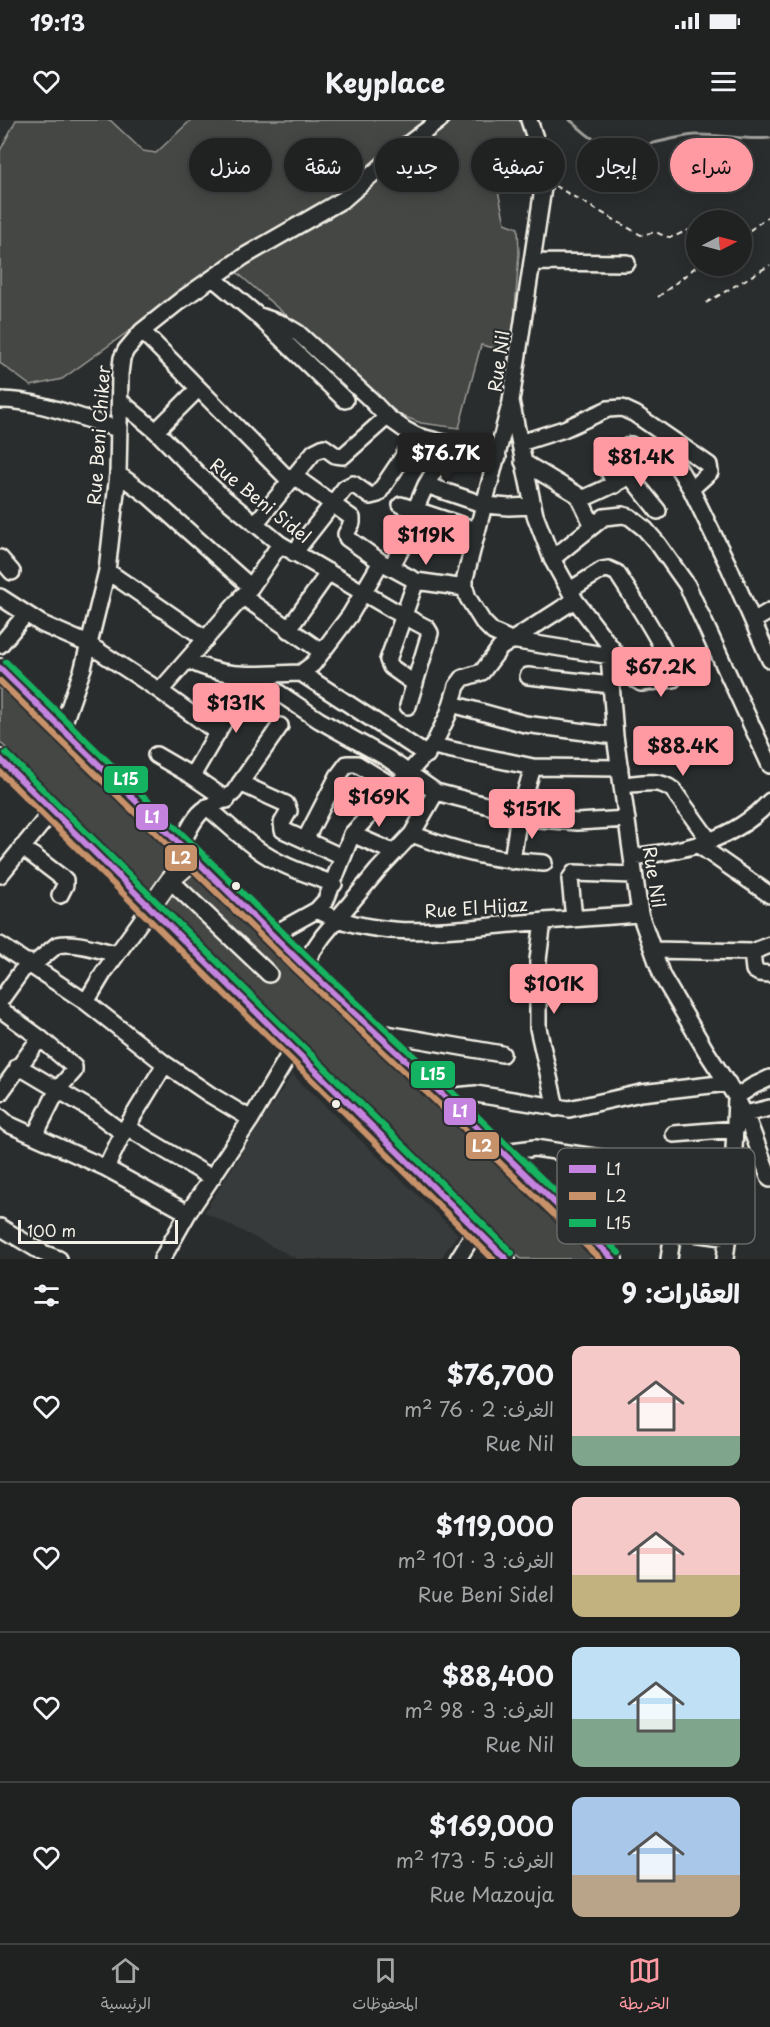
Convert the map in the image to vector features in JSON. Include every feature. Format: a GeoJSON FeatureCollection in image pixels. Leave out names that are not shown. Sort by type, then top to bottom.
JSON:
{"type":"FeatureCollection","features":[{"type":"Feature","properties":{"kind":"main road"},"geometry":{"type":"LineString","coordinates":[[0,668],[303,965],[557,1204]]}},
{"type":"Feature","properties":{"kind":"main road"},"geometry":{"type":"LineString","coordinates":[[0,759],[506,1259]]}},
{"type":"Feature","properties":{"kind":"main road"},"geometry":{"type":"LineString","coordinates":[[151,907],[170,880],[195,859]]}},
{"type":"Feature","properties":{"kind":"street","name":"Rue Beni Chiker"},"geometry":{"type":"LineString","coordinates":[[62,728],[83,668],[107,572],[118,474],[122,358],[142,331],[263,244],[339,203],[400,150],[440,120]]}},
{"type":"Feature","properties":{"kind":"street","name":"Rue Nil"},"geometry":{"type":"LineString","coordinates":[[529,120],[535,138]]}},
{"type":"Feature","properties":{"kind":"street","name":"Rue Nil"},"geometry":{"type":"LineString","coordinates":[[542,192],[511,401],[533,506],[552,559],[613,656],[611,685],[615,736],[640,914],[662,976],[732,1090],[764,1148],[770,1179]]}},
{"type":"Feature","properties":{"kind":"street"},"geometry":{"type":"LineString","coordinates":[[532,262],[627,262]]}},
{"type":"Feature","properties":{"kind":"street"},"geometry":{"type":"LineString","coordinates":[[213,278],[257,315],[345,400]]}},
{"type":"Feature","properties":{"kind":"street"},"geometry":{"type":"LineString","coordinates":[[257,315],[284,324],[298,333],[387,417],[417,436],[498,457]]}},
{"type":"Feature","properties":{"kind":"street"},"geometry":{"type":"LineString","coordinates":[[142,331],[198,389],[292,479],[352,518],[346,534],[347,538],[386,565],[416,580],[465,588]]}},
{"type":"Feature","properties":{"kind":"street"},"geometry":{"type":"LineString","coordinates":[[156,431],[198,389]]}},
{"type":"Feature","properties":{"kind":"street"},"geometry":{"type":"LineString","coordinates":[[0,400],[16,400],[35,404],[118,429]]}},
{"type":"Feature","properties":{"kind":"street","name":"Rue Beni Sidel"},"geometry":{"type":"LineString","coordinates":[[120,401],[156,431],[197,473],[280,544],[424,627],[430,633],[415,684]]}},
{"type":"Feature","properties":{"kind":"street"},"geometry":{"type":"LineString","coordinates":[[272,935],[317,910],[326,900],[352,834],[430,750],[452,704],[457,686],[463,678],[482,672],[494,655],[511,640],[573,595],[602,570],[608,569],[617,573],[665,654],[673,673],[673,679],[638,682],[613,656],[511,640],[493,632],[483,622],[468,598],[465,578],[476,530],[486,505],[511,401]]}},
{"type":"Feature","properties":{"kind":"street"},"geometry":{"type":"LineString","coordinates":[[520,443],[564,429],[602,411],[616,408],[628,410],[669,443],[711,467],[710,472],[691,489]]}},
{"type":"Feature","properties":{"kind":"street"},"geometry":{"type":"LineString","coordinates":[[255,524],[317,450],[324,447],[334,455],[343,456],[387,417]]}},
{"type":"Feature","properties":{"kind":"street"},"geometry":{"type":"LineString","coordinates":[[294,554],[345,488],[355,485],[370,496],[378,494],[417,436]]}},
{"type":"Feature","properties":{"kind":"street"},"geometry":{"type":"LineString","coordinates":[[582,499],[630,476],[669,443]]}},
{"type":"Feature","properties":{"kind":"street"},"geometry":{"type":"LineString","coordinates":[[669,443],[770,660]]}},
{"type":"Feature","properties":{"kind":"street"},"geometry":{"type":"LineString","coordinates":[[188,660],[213,671],[255,675],[301,673],[309,668],[386,565],[413,509],[450,445]]}},
{"type":"Feature","properties":{"kind":"street"},"geometry":{"type":"LineString","coordinates":[[615,485],[605,462],[606,457],[632,446],[646,464]]}},
{"type":"Feature","properties":{"kind":"street"},"geometry":{"type":"LineString","coordinates":[[523,462],[572,490],[582,499],[593,526]]}},
{"type":"Feature","properties":{"kind":"street"},"geometry":{"type":"LineString","coordinates":[[118,474],[150,497],[288,630],[322,652]]}},
{"type":"Feature","properties":{"kind":"street"},"geometry":{"type":"LineString","coordinates":[[630,476],[658,511]]}},
{"type":"Feature","properties":{"kind":"street"},"geometry":{"type":"LineString","coordinates":[[426,485],[486,505],[533,506]]}},
{"type":"Feature","properties":{"kind":"street"},"geometry":{"type":"LineString","coordinates":[[413,509],[476,530]]}},
{"type":"Feature","properties":{"kind":"street"},"geometry":{"type":"LineString","coordinates":[[552,559],[604,517],[623,515],[637,522],[658,544],[687,585],[770,765]]}},
{"type":"Feature","properties":{"kind":"street"},"geometry":{"type":"LineString","coordinates":[[160,691],[246,592],[280,544]]}},
{"type":"Feature","properties":{"kind":"street"},"geometry":{"type":"LineString","coordinates":[[0,558],[12,572]]}},
{"type":"Feature","properties":{"kind":"street"},"geometry":{"type":"LineString","coordinates":[[107,572],[206,639]]}},
{"type":"Feature","properties":{"kind":"street"},"geometry":{"type":"LineString","coordinates":[[288,630],[329,572]]}},
{"type":"Feature","properties":{"kind":"street"},"geometry":{"type":"LineString","coordinates":[[408,706],[415,684],[389,664],[389,656],[416,580]]}},
{"type":"Feature","properties":{"kind":"street"},"geometry":{"type":"LineString","coordinates":[[0,597],[42,624],[88,644],[160,691],[218,733]]}},
{"type":"Feature","properties":{"kind":"street"},"geometry":{"type":"LineString","coordinates":[[753,621],[770,611]]}},
{"type":"Feature","properties":{"kind":"street"},"geometry":{"type":"LineString","coordinates":[[0,645],[26,614]]}},
{"type":"Feature","properties":{"kind":"street"},"geometry":{"type":"LineString","coordinates":[[301,673],[430,750],[533,767],[620,768]]}},
{"type":"Feature","properties":{"kind":"street"},"geometry":{"type":"LineString","coordinates":[[192,776],[255,675]]}},
{"type":"Feature","properties":{"kind":"street"},"geometry":{"type":"LineString","coordinates":[[255,675],[320,720],[387,758],[436,792],[539,819],[577,822],[627,819]]}},
{"type":"Feature","properties":{"kind":"street"},"geometry":{"type":"LineString","coordinates":[[528,676],[611,685]]}},
{"type":"Feature","properties":{"kind":"street"},"geometry":{"type":"LineString","coordinates":[[452,704],[525,724],[615,736]]}},
{"type":"Feature","properties":{"kind":"street"},"geometry":{"type":"LineString","coordinates":[[181,845],[199,814],[207,807],[227,800],[280,726]]}},
{"type":"Feature","properties":{"kind":"street"},"geometry":{"type":"LineString","coordinates":[[156,755],[227,800]]}},
{"type":"Feature","properties":{"kind":"street"},"geometry":{"type":"LineString","coordinates":[[305,840],[345,766],[351,763],[357,764],[396,788]]}},
{"type":"Feature","properties":{"kind":"street"},"geometry":{"type":"LineString","coordinates":[[512,861],[519,814],[533,767]]}},
{"type":"Feature","properties":{"kind":"street"},"geometry":{"type":"LineString","coordinates":[[622,785],[655,782],[666,784],[673,790],[704,843],[770,895]]}},
{"type":"Feature","properties":{"kind":"street"},"geometry":{"type":"LineString","coordinates":[[240,783],[286,804],[289,811],[282,823],[282,828],[342,857]]}},
{"type":"Feature","properties":{"kind":"street"},"geometry":{"type":"LineString","coordinates":[[303,965],[393,852],[412,834],[436,792]]}},
{"type":"Feature","properties":{"kind":"street"},"geometry":{"type":"LineString","coordinates":[[632,857],[670,852],[704,843],[750,820],[770,801]]}},
{"type":"Feature","properties":{"kind":"street"},"geometry":{"type":"LineString","coordinates":[[207,807],[264,854],[289,867],[334,884]]}},
{"type":"Feature","properties":{"kind":"street"},"geometry":{"type":"LineString","coordinates":[[0,875],[6,856],[22,847],[53,810]]}},
{"type":"Feature","properties":{"kind":"street"},"geometry":{"type":"LineString","coordinates":[[352,834],[393,852]]}},
{"type":"Feature","properties":{"kind":"street"},"geometry":{"type":"LineString","coordinates":[[412,834],[467,854],[512,861],[544,862]]}},
{"type":"Feature","properties":{"kind":"street"},"geometry":{"type":"LineString","coordinates":[[22,847],[65,880],[60,895]]}},
{"type":"Feature","properties":{"kind":"street"},"geometry":{"type":"LineString","coordinates":[[574,919],[570,879],[574,873],[634,875]]}},
{"type":"Feature","properties":{"kind":"street"},"geometry":{"type":"LineString","coordinates":[[170,880],[268,974]]}},
{"type":"Feature","properties":{"kind":"street"},"geometry":{"type":"LineString","coordinates":[[86,1002],[151,907]]}},
{"type":"Feature","properties":{"kind":"street","name":"Rue El Hijaz"},"geometry":{"type":"LineString","coordinates":[[317,910],[337,920],[382,929],[410,931],[462,929],[640,914]]}},
{"type":"Feature","properties":{"kind":"street"},"geometry":{"type":"LineString","coordinates":[[543,921],[538,960],[538,1028],[555,1108]]}},
{"type":"Feature","properties":{"kind":"street"},"geometry":{"type":"LineString","coordinates":[[0,945],[31,963],[86,1002],[165,1064],[250,1119]]}},
{"type":"Feature","properties":{"kind":"street"},"geometry":{"type":"LineString","coordinates":[[0,1001],[31,963],[57,945],[86,947],[117,954]]}},
{"type":"Feature","properties":{"kind":"street"},"geometry":{"type":"LineString","coordinates":[[653,950],[752,959],[770,945]]}},
{"type":"Feature","properties":{"kind":"street"},"geometry":{"type":"LineString","coordinates":[[752,959],[756,972],[770,974]]}},
{"type":"Feature","properties":{"kind":"street"},"geometry":{"type":"LineString","coordinates":[[0,1009],[40,1038],[74,1067],[74,1071],[58,1089],[35,1135]]}},
{"type":"Feature","properties":{"kind":"street"},"geometry":{"type":"LineString","coordinates":[[375,1032],[502,1054]]}},
{"type":"Feature","properties":{"kind":"street"},"geometry":{"type":"LineString","coordinates":[[0,1093],[40,1038]]}},
{"type":"Feature","properties":{"kind":"street"},"geometry":{"type":"LineString","coordinates":[[162,1259],[188,1213],[212,1179],[293,1048]]}},
{"type":"Feature","properties":{"kind":"street"},"geometry":{"type":"LineString","coordinates":[[106,1168],[125,1130],[165,1064]]}},
{"type":"Feature","properties":{"kind":"street"},"geometry":{"type":"LineString","coordinates":[[18,1066],[212,1179]]}},
{"type":"Feature","properties":{"kind":"street"},"geometry":{"type":"LineString","coordinates":[[445,1097],[476,1094],[555,1108],[579,1108],[641,1094],[732,1090],[753,1086],[770,1078]]}},
{"type":"Feature","properties":{"kind":"street"},"geometry":{"type":"LineString","coordinates":[[732,1090],[736,1129],[735,1148]]}},
{"type":"Feature","properties":{"kind":"street"},"geometry":{"type":"LineString","coordinates":[[745,1114],[770,1108]]}},
{"type":"Feature","properties":{"kind":"street"},"geometry":{"type":"LineString","coordinates":[[0,1117],[8,1124],[106,1168],[188,1213]]}},
{"type":"Feature","properties":{"kind":"street"},"geometry":{"type":"LineString","coordinates":[[674,1134],[736,1129]]}},
{"type":"Feature","properties":{"kind":"street"},"geometry":{"type":"LineString","coordinates":[[503,1152],[535,1148],[557,1152]]}},
{"type":"Feature","properties":{"kind":"street"},"geometry":{"type":"LineString","coordinates":[[0,1227],[41,1256],[60,1259]]}},
{"type":"Feature","properties":{"kind":"street"},"geometry":{"type":"LineString","coordinates":[[458,1259],[476,1230]]}},
{"type":"Feature","properties":{"kind":"street"},"geometry":{"type":"LineString","coordinates":[[669,1259],[672,1244]]}},
{"type":"Feature","properties":{"kind":"street"},"geometry":{"type":"LineString","coordinates":[[725,1259],[727,1244]]}},
{"type":"Feature","properties":{"kind":"path"},"geometry":{"type":"LineString","coordinates":[[565,191],[643,236],[656,232],[666,238],[671,238],[686,232]]}},
{"type":"Feature","properties":{"kind":"path"},"geometry":{"type":"LineString","coordinates":[[752,229],[770,215]]}},
{"type":"Feature","properties":{"kind":"path"},"geometry":{"type":"LineString","coordinates":[[706,303],[770,265]]}},
{"type":"Feature","properties":{"kind":"path"},"geometry":{"type":"LineString","coordinates":[[658,297],[686,275]]}},
{"type":"Feature","properties":{"kind":"shaded area"},"geometry":{"type":"Polygon","coordinates":[[[16,120],[110,120],[143,151],[156,153],[191,120],[521,120],[525,138],[471,138],[471,192],[498,192],[505,223],[518,228],[519,253],[512,352],[481,345],[459,428],[421,423],[400,415],[225,262],[62,379],[31,386],[0,363],[0,151],[16,120]]]}},
{"type":"Feature","properties":{"kind":"shaded area"},"geometry":{"type":"Polygon","coordinates":[[[0,676],[557,1214],[557,1244],[588,1244],[604,1259],[521,1259],[0,742],[0,676]]]}},
{"type":"Feature","properties":{"kind":"shaded area"},"geometry":{"type":"Polygon","coordinates":[[[292,1074],[458,1234],[440,1259],[297,1259],[204,1212],[292,1074]]]}},
{"type":"Feature","properties":{"kind":"waterway"},"geometry":{"type":"LineString","coordinates":[[570,120],[595,140],[622,147],[647,145],[696,135],[770,138]]}},
{"type":"Feature","properties":{"kind":"transit line","name":"L15"},"geometry":{"type":"LineString","coordinates":[[6,662],[309,958],[557,1193]]}},
{"type":"Feature","properties":{"kind":"transit line","name":"L1"},"geometry":{"type":"LineString","coordinates":[[0,668],[303,965],[557,1205]]}},
{"type":"Feature","properties":{"kind":"transit line","name":"L2"},"geometry":{"type":"LineString","coordinates":[[0,681],[297,971],[557,1218]]}},
{"type":"Feature","properties":{"kind":"transit line","name":"L15"},"geometry":{"type":"LineString","coordinates":[[6,753],[512,1253]]}},
{"type":"Feature","properties":{"kind":"transit line","name":"L1"},"geometry":{"type":"LineString","coordinates":[[0,759],[506,1259]]}},
{"type":"Feature","properties":{"kind":"transit line","name":"L2"},"geometry":{"type":"LineString","coordinates":[[0,772],[493,1259]]}},
{"type":"Feature","properties":{"kind":"transit line","name":"L2"},"geometry":{"type":"LineString","coordinates":[[584,1244],[600,1259]]}},
{"type":"Feature","properties":{"kind":"transit line","name":"L1"},"geometry":{"type":"LineString","coordinates":[[597,1244],[613,1259]]}},
{"type":"Feature","properties":{"kind":"transit line","name":"L15"},"geometry":{"type":"LineString","coordinates":[[610,1244],[619,1253]]}}]}
